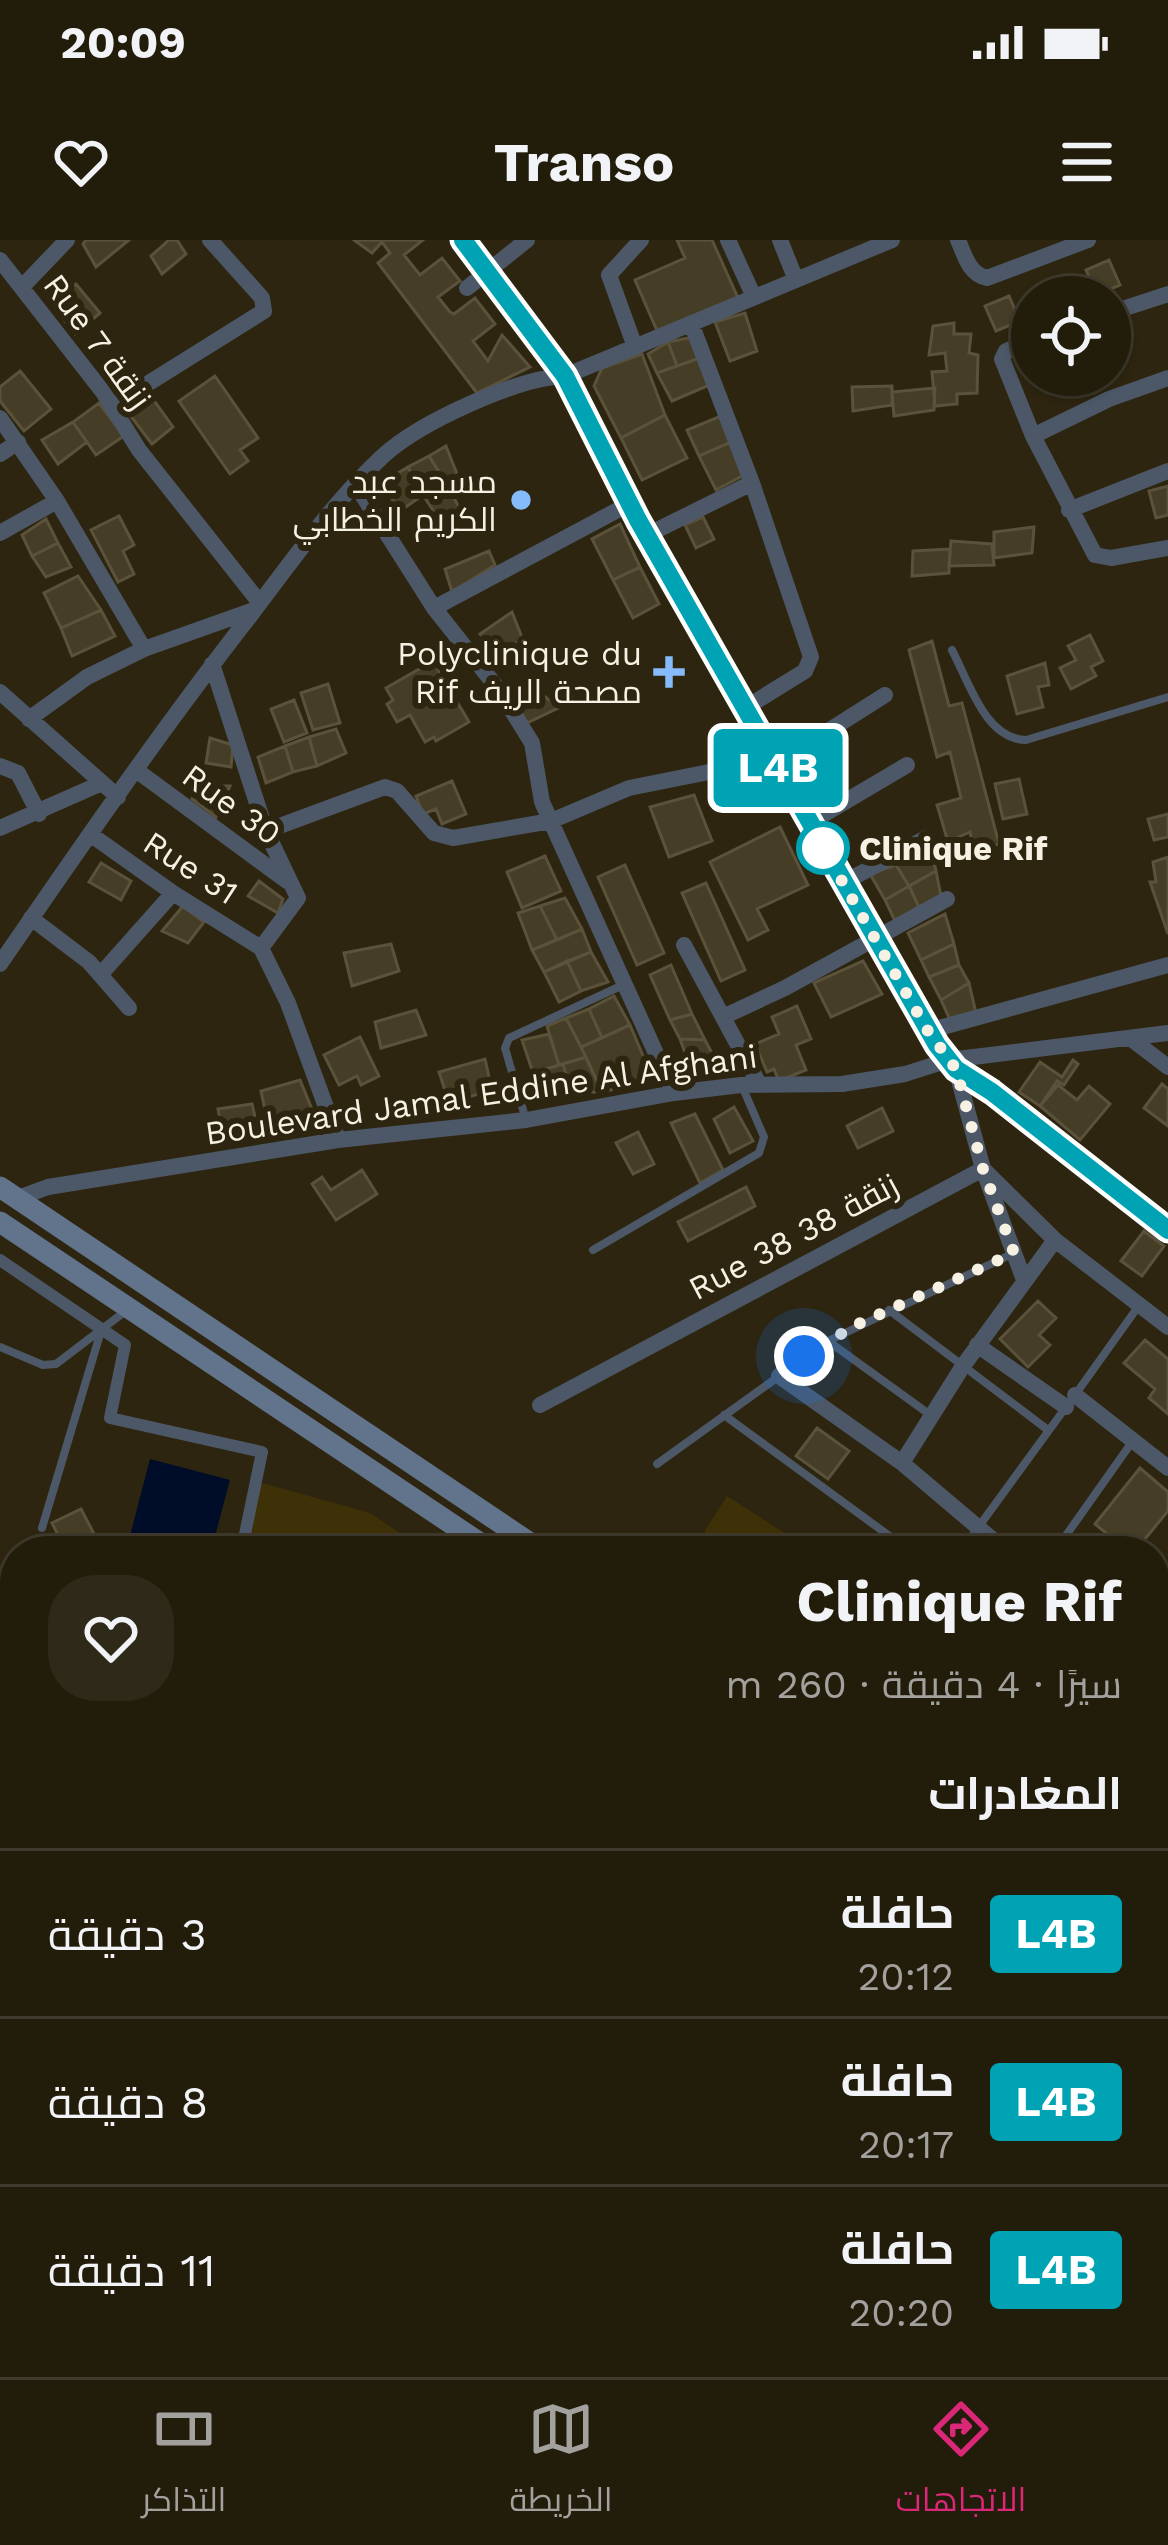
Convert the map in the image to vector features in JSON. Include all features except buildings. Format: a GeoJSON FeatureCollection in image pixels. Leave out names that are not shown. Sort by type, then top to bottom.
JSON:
{"type":"FeatureCollection","features":[{"type":"Feature","properties":{"kind":"main road"},"geometry":{"type":"LineString","coordinates":[[9,1193],[520,1536]]}},
{"type":"Feature","properties":{"kind":"main road"},"geometry":{"type":"LineString","coordinates":[[0,1222],[469,1536]]}},
{"type":"Feature","properties":{"kind":"street"},"geometry":{"type":"LineString","coordinates":[[22,287],[68,240]]}},
{"type":"Feature","properties":{"kind":"street"},"geometry":{"type":"LineString","coordinates":[[112,406],[266,309],[262,298],[210,240]]}},
{"type":"Feature","properties":{"kind":"street"},"geometry":{"type":"LineString","coordinates":[[463,240],[565,376],[629,504],[928,1031],[952,1065],[983,1169],[1024,1280]]}},
{"type":"Feature","properties":{"kind":"street"},"geometry":{"type":"LineString","coordinates":[[467,288],[527,240]]}},
{"type":"Feature","properties":{"kind":"street"},"geometry":{"type":"LineString","coordinates":[[728,240],[754,298]]}},
{"type":"Feature","properties":{"kind":"street"},"geometry":{"type":"LineString","coordinates":[[780,240],[796,280]]}},
{"type":"Feature","properties":{"kind":"street"},"geometry":{"type":"LineString","coordinates":[[0,964],[212,664],[385,454],[427,427],[521,382],[565,376],[892,240]]}},
{"type":"Feature","properties":{"kind":"street"},"geometry":{"type":"LineString","coordinates":[[958,240],[970,268],[987,278],[1088,240]]}},
{"type":"Feature","properties":{"kind":"street"},"geometry":{"type":"LineString","coordinates":[[634,242],[609,275],[635,347]]}},
{"type":"Feature","properties":{"kind":"street","name":"Rue 7 زنقة"},"geometry":{"type":"LineString","coordinates":[[0,260],[257,607]]}},
{"type":"Feature","properties":{"kind":"street"},"geometry":{"type":"LineString","coordinates":[[1131,306],[1168,294]]}},
{"type":"Feature","properties":{"kind":"street"},"geometry":{"type":"LineString","coordinates":[[691,323],[811,657],[805,671],[745,708]]}},
{"type":"Feature","properties":{"kind":"street"},"geometry":{"type":"LineString","coordinates":[[1011,349],[1002,359],[1011,381]]}},
{"type":"Feature","properties":{"kind":"street"},"geometry":{"type":"LineString","coordinates":[[1033,436],[1109,399],[1168,378]]}},
{"type":"Feature","properties":{"kind":"street"},"geometry":{"type":"LineString","coordinates":[[1017,396],[1069,510],[1098,558],[1168,548]]}},
{"type":"Feature","properties":{"kind":"street"},"geometry":{"type":"LineString","coordinates":[[0,418],[57,501],[144,649]]}},
{"type":"Feature","properties":{"kind":"street"},"geometry":{"type":"LineString","coordinates":[[0,454],[18,442]]}},
{"type":"Feature","properties":{"kind":"street"},"geometry":{"type":"LineString","coordinates":[[1069,510],[1168,471]]}},
{"type":"Feature","properties":{"kind":"street"},"geometry":{"type":"LineString","coordinates":[[647,535],[752,483]]}},
{"type":"Feature","properties":{"kind":"street"},"geometry":{"type":"LineString","coordinates":[[356,485],[434,608],[499,690],[532,743],[538,787],[551,821],[674,1093]]}},
{"type":"Feature","properties":{"kind":"street"},"geometry":{"type":"LineString","coordinates":[[0,533],[57,501]]}},
{"type":"Feature","properties":{"kind":"street"},"geometry":{"type":"LineString","coordinates":[[434,608],[629,504]]}},
{"type":"Feature","properties":{"kind":"street"},"geometry":{"type":"LineString","coordinates":[[29,719],[87,677],[144,649],[257,607]]}},
{"type":"Feature","properties":{"kind":"street"},"geometry":{"type":"LineString","coordinates":[[212,664],[266,831],[297,903],[261,948],[288,1003],[338,1140]]}},
{"type":"Feature","properties":{"kind":"street"},"geometry":{"type":"LineString","coordinates":[[0,692],[118,796]]}},
{"type":"Feature","properties":{"kind":"street"},"geometry":{"type":"LineString","coordinates":[[266,831],[385,787],[397,791],[434,833],[445,837],[551,821],[628,788],[772,757],[885,695]]}},
{"type":"Feature","properties":{"kind":"street"},"geometry":{"type":"LineString","coordinates":[[809,823],[908,765]]}},
{"type":"Feature","properties":{"kind":"street"},"geometry":{"type":"LineString","coordinates":[[0,766],[18,773],[39,814]]}},
{"type":"Feature","properties":{"kind":"street","name":"Rue 30"},"geometry":{"type":"LineString","coordinates":[[136,770],[292,885]]}},
{"type":"Feature","properties":{"kind":"street"},"geometry":{"type":"LineString","coordinates":[[0,828],[102,783]]}},
{"type":"Feature","properties":{"kind":"street","name":"Rue 31"},"geometry":{"type":"LineString","coordinates":[[90,834],[261,948]]}},
{"type":"Feature","properties":{"kind":"street"},"geometry":{"type":"LineString","coordinates":[[843,883],[926,838]]}},
{"type":"Feature","properties":{"kind":"street"},"geometry":{"type":"LineString","coordinates":[[101,974],[173,893]]}},
{"type":"Feature","properties":{"kind":"street"},"geometry":{"type":"LineString","coordinates":[[724,1016],[947,899]]}},
{"type":"Feature","properties":{"kind":"street"},"geometry":{"type":"LineString","coordinates":[[31,918],[101,974],[129,1008]]}},
{"type":"Feature","properties":{"kind":"street"},"geometry":{"type":"LineString","coordinates":[[684,945],[724,1016],[750,1084]]}},
{"type":"Feature","properties":{"kind":"street"},"geometry":{"type":"LineString","coordinates":[[928,1031],[1168,965]]}},
{"type":"Feature","properties":{"kind":"street","name":"Boulevard Jamal Eddine Al Afghani"},"geometry":{"type":"LineString","coordinates":[[9,1193],[338,1140],[526,1120],[674,1093],[750,1084],[872,1080],[1168,1033]]}},
{"type":"Feature","properties":{"kind":"street"},"geometry":{"type":"LineString","coordinates":[[1130,1038],[1168,1067]]}},
{"type":"Feature","properties":{"kind":"street"},"geometry":{"type":"LineString","coordinates":[[952,1065],[1168,1231]]}},
{"type":"Feature","properties":{"kind":"street"},"geometry":{"type":"LineString","coordinates":[[983,1169],[1055,1240],[1168,1327]]}},
{"type":"Feature","properties":{"kind":"street","name":"Rue 38 زنقة 38"},"geometry":{"type":"LineString","coordinates":[[540,1405],[983,1169]]}},
{"type":"Feature","properties":{"kind":"street"},"geometry":{"type":"LineString","coordinates":[[902,1463],[977,1345],[1055,1240]]}},
{"type":"Feature","properties":{"kind":"street"},"geometry":{"type":"LineString","coordinates":[[0,1260],[124,1345],[110,1418],[262,1452],[245,1536]]}},
{"type":"Feature","properties":{"kind":"street"},"geometry":{"type":"LineString","coordinates":[[977,1345],[1071,1401],[1168,1468]]}},
{"type":"Feature","properties":{"kind":"street"},"geometry":{"type":"LineString","coordinates":[[778,1376],[902,1463],[989,1536]]}},
{"type":"Feature","properties":{"kind":"lane"},"geometry":{"type":"LineString","coordinates":[[952,650],[993,727],[1008,740],[1026,740],[1168,697]]}},
{"type":"Feature","properties":{"kind":"lane"},"geometry":{"type":"LineString","coordinates":[[526,1120],[506,1056],[509,1038],[624,984]]}},
{"type":"Feature","properties":{"kind":"lane"},"geometry":{"type":"LineString","coordinates":[[593,1250],[759,1154],[764,1137],[750,1084]]}},
{"type":"Feature","properties":{"kind":"lane"},"geometry":{"type":"LineString","coordinates":[[657,1464],[828,1340],[1014,1253]]}},
{"type":"Feature","properties":{"kind":"lane"},"geometry":{"type":"LineString","coordinates":[[971,1536],[1140,1304]]}},
{"type":"Feature","properties":{"kind":"lane"},"geometry":{"type":"LineString","coordinates":[[0,1347],[43,1365],[56,1364],[128,1309]]}},
{"type":"Feature","properties":{"kind":"lane"},"geometry":{"type":"LineString","coordinates":[[889,1310],[1048,1430]]}},
{"type":"Feature","properties":{"kind":"lane"},"geometry":{"type":"LineString","coordinates":[[42,1528],[101,1329]]}},
{"type":"Feature","properties":{"kind":"lane"},"geometry":{"type":"LineString","coordinates":[[828,1340],[932,1417]]}},
{"type":"Feature","properties":{"kind":"lane"},"geometry":{"type":"LineString","coordinates":[[724,1415],[889,1536]]}},
{"type":"Feature","properties":{"kind":"lane"},"geometry":{"type":"LineString","coordinates":[[1066,1536],[1133,1441]]}},
{"type":"Feature","properties":{"kind":"shaded area"},"geometry":{"type":"Polygon","coordinates":[[[255,1481],[370,1513],[404,1536],[241,1536],[255,1481]]]}},
{"type":"Feature","properties":{"kind":"shaded area"},"geometry":{"type":"Polygon","coordinates":[[[727,1496],[789,1536],[710,1536],[704,1532],[727,1496]]]}},
{"type":"Feature","properties":{"kind":"water"},"geometry":{"type":"Polygon","coordinates":[[[150,1459],[230,1480],[215,1536],[130,1536],[150,1459]]]}},
{"type":"Feature","properties":{"kind":"bus line","name":"L4B"},"geometry":{"type":"LineString","coordinates":[[463,240],[565,376],[638,520],[937,1045],[956,1069],[1168,1230]]}},
{"type":"Feature","properties":{"kind":"place","name":"مسجد عبد الكريم الخطابي"},"geometry":{"type":"Point","coordinates":[521,500]}},
{"type":"Feature","properties":{"kind":"place","name":"Polyclinique du Rif مصحة الريف"},"geometry":{"type":"Point","coordinates":[669,672]}},
{"type":"Feature","properties":{"kind":"place","name":"Clinique Rif"},"geometry":{"type":"Point","coordinates":[823,848]}},
{"type":"Feature","properties":{"kind":"route"},"geometry":{"type":"LineString","coordinates":[[804,1356],[856,1325],[1014,1253],[983,1169],[956,1069],[928,1031],[823,848]]}}]}
